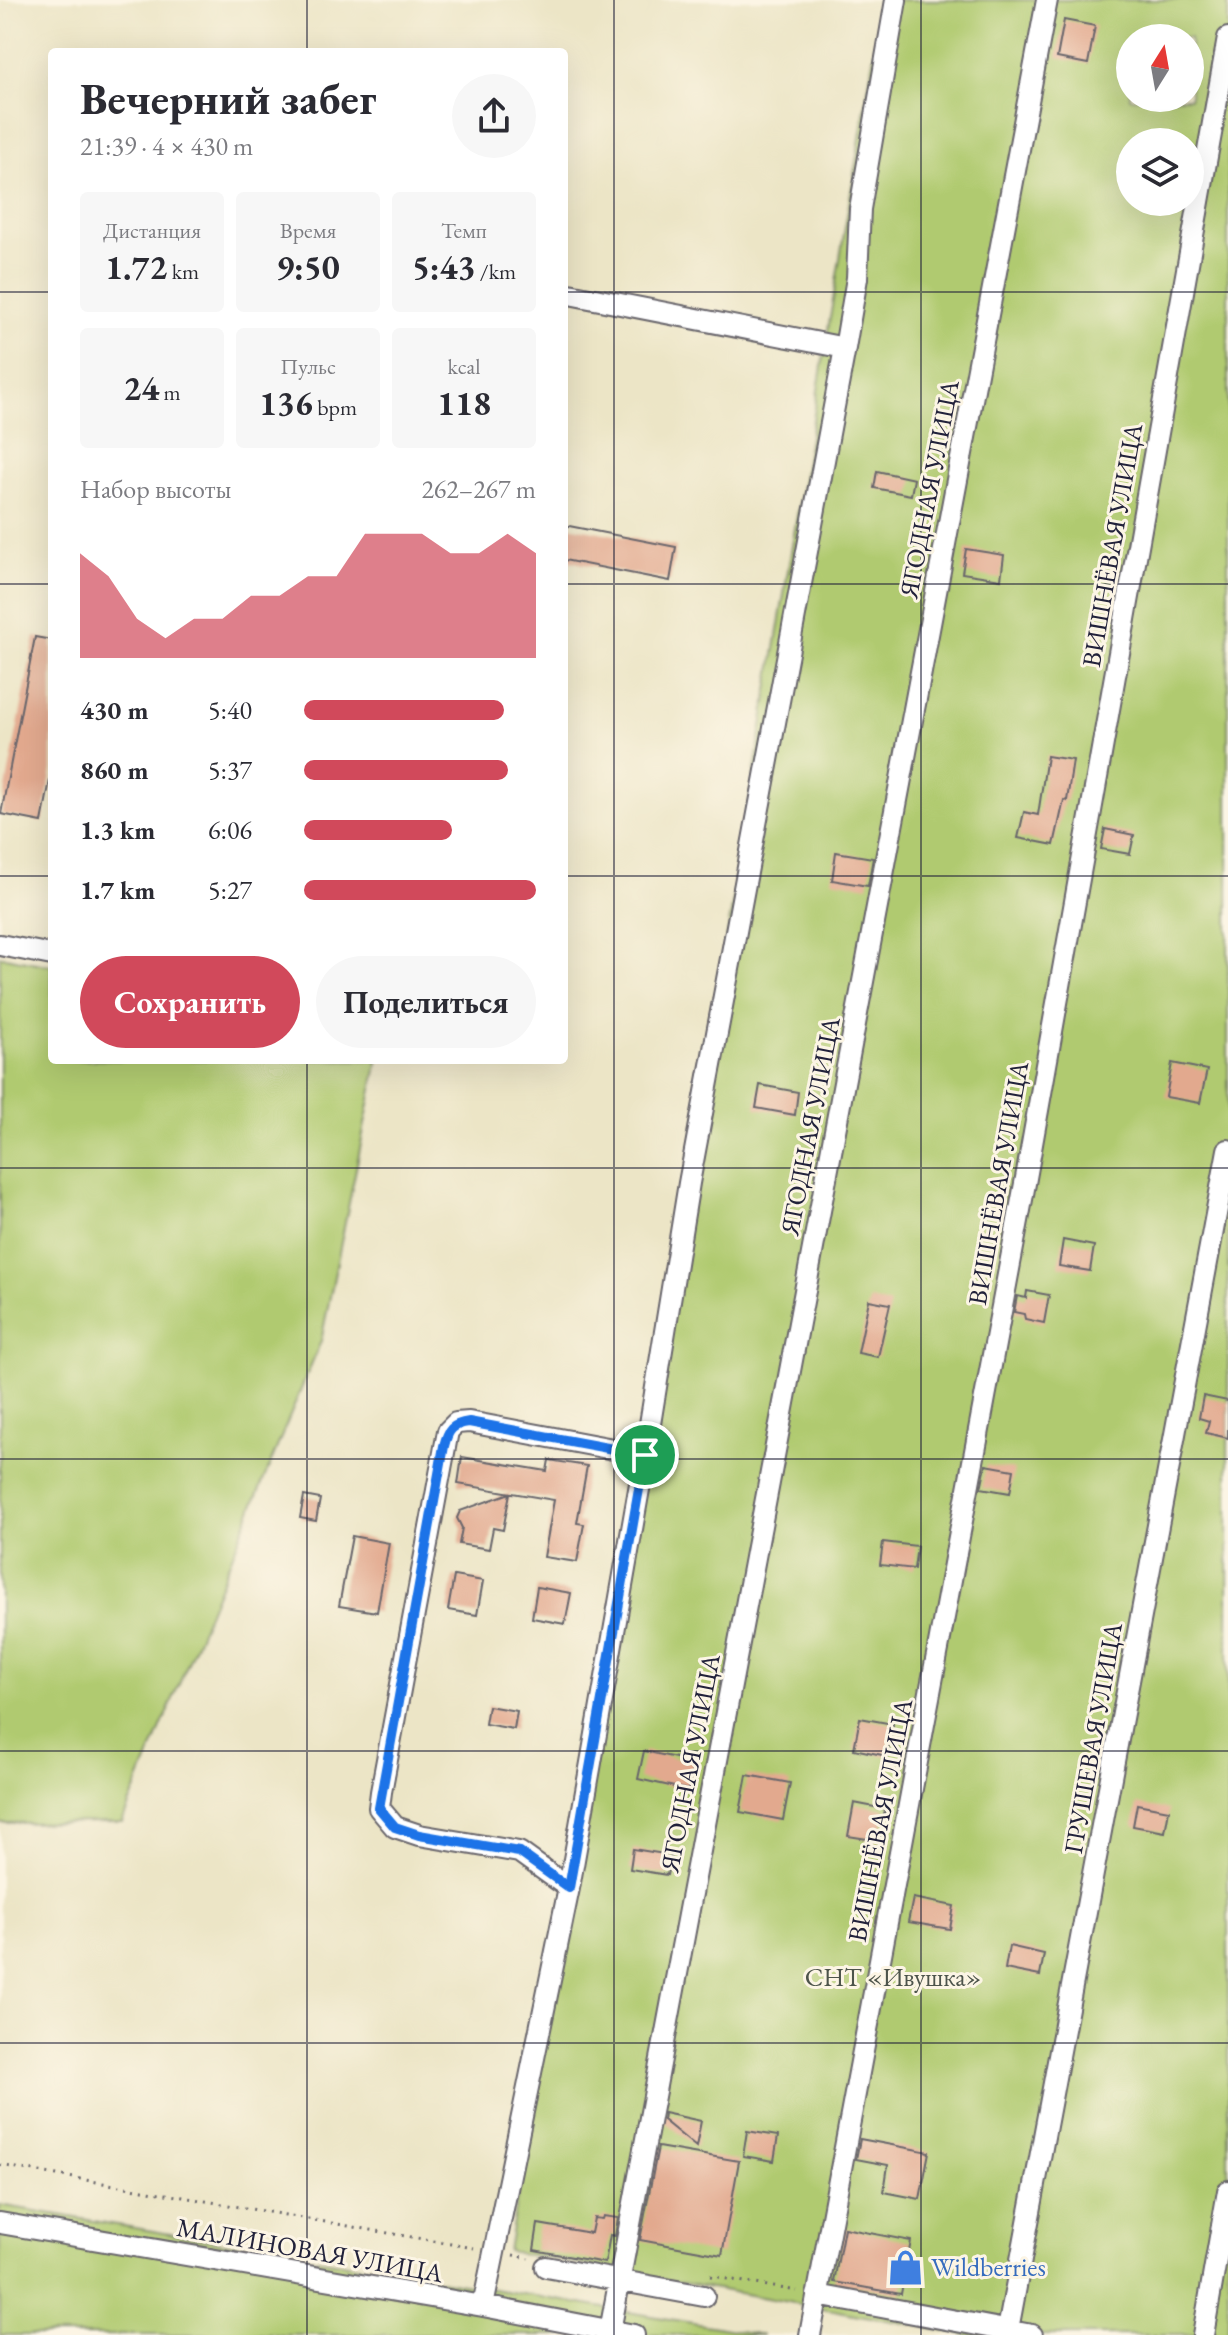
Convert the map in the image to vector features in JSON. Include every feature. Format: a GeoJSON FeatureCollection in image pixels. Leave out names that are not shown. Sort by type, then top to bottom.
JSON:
{"type":"FeatureCollection","features":[{"type":"Feature","properties":{"kind":"street"},"geometry":{"type":"LineString","coordinates":[[483,2306],[569,1888],[692,1167],[845,348],[857,278],[860,209],[896,0]]}},
{"type":"Feature","properties":{"kind":"street","name":"ЯГОДНАЯ УЛИЦА"},"geometry":{"type":"LineString","coordinates":[[610,2331],[1047,0]]}},
{"type":"Feature","properties":{"kind":"street","name":"ВИШНЁВАЯ УЛИЦА"},"geometry":{"type":"LineString","coordinates":[[810,2335],[1026,1178],[1228,38]]}},
{"type":"Feature","properties":{"kind":"street"},"geometry":{"type":"LineString","coordinates":[[568,294],[845,348]]}},
{"type":"Feature","properties":{"kind":"street"},"geometry":{"type":"LineString","coordinates":[[0,945],[48,954]]}},
{"type":"Feature","properties":{"kind":"street","name":"ГРУШЕВАЯ УЛИЦА"},"geometry":{"type":"LineString","coordinates":[[1008,2333],[1228,1150]]}},
{"type":"Feature","properties":{"kind":"street"},"geometry":{"type":"LineString","coordinates":[[569,1888],[519,1852],[419,1835],[395,1827],[379,1808],[381,1792],[448,1431],[456,1423],[469,1422],[645,1455]]}},
{"type":"Feature","properties":{"kind":"street"},"geometry":{"type":"LineString","coordinates":[[1203,2335],[1228,2191]]}},
{"type":"Feature","properties":{"kind":"street","name":"МАЛИНОВАЯ УЛИЦА"},"geometry":{"type":"LineString","coordinates":[[0,2223],[634,2335]]}},
{"type":"Feature","properties":{"kind":"street"},"geometry":{"type":"LineString","coordinates":[[546,2267],[621,2271],[704,2296]]}},
{"type":"Feature","properties":{"kind":"street"},"geometry":{"type":"LineString","coordinates":[[817,2295],[1008,2333],[1032,2335]]}},
{"type":"Feature","properties":{"kind":"path"},"geometry":{"type":"LineString","coordinates":[[0,2165],[495,2251],[539,2260],[546,2267]]}},
{"type":"Feature","properties":{"kind":"path"},"geometry":{"type":"LineString","coordinates":[[698,2274],[817,2295]]}},
{"type":"Feature","properties":{"kind":"green space","name":"СНТ «Ивушка»"},"geometry":{"type":"Polygon","coordinates":[[[883,0],[1228,0],[1228,2335],[969,2335],[508,2251],[883,0]]]}},
{"type":"Feature","properties":{"kind":"green space"},"geometry":{"type":"Polygon","coordinates":[[[0,956],[48,965],[48,1064],[377,1064],[321,1341],[122,1822],[0,1823],[0,956]]]}},
{"type":"Feature","properties":{"kind":"green space"},"geometry":{"type":"Polygon","coordinates":[[[0,2205],[763,2335],[0,2335],[0,2205]]]}},
{"type":"Feature","properties":{"kind":"building"},"geometry":{"type":"Polygon","coordinates":[[[1064,20],[1095,26],[1088,64],[1057,58],[1064,20]]]}},
{"type":"Feature","properties":{"kind":"building"},"geometry":{"type":"Polygon","coordinates":[[[877,471],[914,479],[911,495],[874,488],[877,471]]]}},
{"type":"Feature","properties":{"kind":"building"},"geometry":{"type":"Polygon","coordinates":[[[568,526],[676,547],[670,581],[568,561],[568,526]]]}},
{"type":"Feature","properties":{"kind":"building"},"geometry":{"type":"Polygon","coordinates":[[[966,549],[1004,555],[1001,579],[962,573],[966,549]]]}},
{"type":"Feature","properties":{"kind":"building"},"geometry":{"type":"Polygon","coordinates":[[[35,637],[48,639],[48,791],[42,822],[1,814],[35,637]]]}},
{"type":"Feature","properties":{"kind":"building"},"geometry":{"type":"Polygon","coordinates":[[[1047,756],[1073,760],[1067,801],[1064,800],[1054,845],[1018,838],[1024,812],[1038,815],[1047,756]]]}},
{"type":"Feature","properties":{"kind":"building"},"geometry":{"type":"Polygon","coordinates":[[[1105,829],[1134,835],[1130,854],[1101,849],[1105,829]]]}},
{"type":"Feature","properties":{"kind":"building"},"geometry":{"type":"Polygon","coordinates":[[[836,852],[873,858],[868,886],[832,880],[836,852]]]}},
{"type":"Feature","properties":{"kind":"building"},"geometry":{"type":"Polygon","coordinates":[[[1172,1063],[1207,1070],[1200,1103],[1166,1097],[1172,1063]]]}},
{"type":"Feature","properties":{"kind":"building"},"geometry":{"type":"Polygon","coordinates":[[[760,1085],[798,1092],[795,1115],[756,1108],[760,1085]]]}},
{"type":"Feature","properties":{"kind":"building"},"geometry":{"type":"Polygon","coordinates":[[[1063,1240],[1094,1246],[1090,1271],[1059,1266],[1063,1240]]]}},
{"type":"Feature","properties":{"kind":"building"},"geometry":{"type":"Polygon","coordinates":[[[1027,1291],[1049,1295],[1044,1323],[1025,1319],[1024,1314],[1014,1312],[1017,1296],[1026,1298],[1027,1291]]]}},
{"type":"Feature","properties":{"kind":"building"},"geometry":{"type":"Polygon","coordinates":[[[869,1300],[890,1304],[878,1357],[858,1353],[869,1300]]]}},
{"type":"Feature","properties":{"kind":"building"},"geometry":{"type":"Polygon","coordinates":[[[1203,1396],[1228,1401],[1228,1438],[1206,1433],[1209,1421],[1199,1418],[1203,1396]]]}},
{"type":"Feature","properties":{"kind":"building"},"geometry":{"type":"Polygon","coordinates":[[[462,1457],[547,1471],[549,1460],[587,1466],[577,1523],[584,1524],[577,1562],[544,1557],[554,1500],[458,1484],[462,1457]]]}},
{"type":"Feature","properties":{"kind":"building"},"geometry":{"type":"Polygon","coordinates":[[[986,1465],[1014,1470],[1010,1493],[981,1488],[986,1465]]]}},
{"type":"Feature","properties":{"kind":"building"},"geometry":{"type":"Polygon","coordinates":[[[510,1493],[503,1530],[493,1528],[489,1549],[459,1544],[462,1528],[457,1518],[460,1511],[510,1493]]]}},
{"type":"Feature","properties":{"kind":"building"},"geometry":{"type":"Polygon","coordinates":[[[304,1496],[320,1499],[316,1521],[300,1518],[304,1496]]]}},
{"type":"Feature","properties":{"kind":"building"},"geometry":{"type":"Polygon","coordinates":[[[352,1536],[389,1543],[377,1612],[339,1606],[352,1536]]]}},
{"type":"Feature","properties":{"kind":"building"},"geometry":{"type":"Polygon","coordinates":[[[883,1542],[917,1546],[914,1569],[880,1565],[883,1542]]]}},
{"type":"Feature","properties":{"kind":"building"},"geometry":{"type":"Polygon","coordinates":[[[454,1576],[483,1581],[477,1615],[448,1610],[454,1576]]]}},
{"type":"Feature","properties":{"kind":"building"},"geometry":{"type":"Polygon","coordinates":[[[537,1587],[571,1593],[565,1624],[532,1618],[537,1587]]]}},
{"type":"Feature","properties":{"kind":"building"},"geometry":{"type":"Polygon","coordinates":[[[488,1706],[517,1711],[514,1729],[485,1724],[488,1706]]]}},
{"type":"Feature","properties":{"kind":"building"},"geometry":{"type":"Polygon","coordinates":[[[860,1718],[893,1724],[887,1756],[854,1749],[860,1718]]]}},
{"type":"Feature","properties":{"kind":"building"},"geometry":{"type":"Polygon","coordinates":[[[644,1751],[694,1762],[688,1790],[638,1779],[644,1751]]]}},
{"type":"Feature","properties":{"kind":"building"},"geometry":{"type":"Polygon","coordinates":[[[747,1775],[790,1783],[783,1820],[740,1812],[747,1775]]]}},
{"type":"Feature","properties":{"kind":"building"},"geometry":{"type":"Polygon","coordinates":[[[854,1803],[885,1809],[880,1841],[848,1836],[854,1803]]]}},
{"type":"Feature","properties":{"kind":"building"},"geometry":{"type":"Polygon","coordinates":[[[1137,1804],[1169,1810],[1165,1832],[1133,1826],[1137,1804]]]}},
{"type":"Feature","properties":{"kind":"building"},"geometry":{"type":"Polygon","coordinates":[[[633,1849],[671,1855],[667,1875],[630,1869],[633,1849]]]}},
{"type":"Feature","properties":{"kind":"building"},"geometry":{"type":"Polygon","coordinates":[[[913,1898],[954,1906],[950,1929],[908,1922],[913,1898]]]}},
{"type":"Feature","properties":{"kind":"building"},"geometry":{"type":"Polygon","coordinates":[[[1009,1946],[1044,1954],[1040,1976],[1005,1969],[1009,1946]]]}},
{"type":"Feature","properties":{"kind":"building"},"geometry":{"type":"Polygon","coordinates":[[[664,2113],[701,2121],[696,2147],[663,2120],[664,2113]]]}},
{"type":"Feature","properties":{"kind":"building"},"geometry":{"type":"Polygon","coordinates":[[[747,2131],[778,2136],[774,2161],[743,2156],[747,2131]]]}},
{"type":"Feature","properties":{"kind":"building"},"geometry":{"type":"Polygon","coordinates":[[[860,2139],[929,2152],[920,2199],[884,2192],[888,2165],[856,2159],[860,2139]]]}},
{"type":"Feature","properties":{"kind":"building"},"geometry":{"type":"Polygon","coordinates":[[[658,2147],[739,2161],[722,2255],[640,2240],[658,2147]]]}},
{"type":"Feature","properties":{"kind":"building"},"geometry":{"type":"Polygon","coordinates":[[[603,2216],[618,2218],[615,2236],[610,2235],[605,2263],[534,2250],[538,2224],[591,2233],[594,2218],[602,2219],[603,2216]]]}},
{"type":"Feature","properties":{"kind":"building"},"geometry":{"type":"Polygon","coordinates":[[[844,2228],[911,2241],[901,2294],[834,2282],[844,2228]]]}},
{"type":"Feature","properties":{"kind":"place","name":"Wildberries"},"geometry":{"type":"Point","coordinates":[905,2267]}},
{"type":"Feature","properties":{"kind":"route"},"geometry":{"type":"LineString","coordinates":[[469,1422],[645,1455],[569,1888],[519,1852],[419,1835],[395,1827],[379,1808],[381,1792],[448,1431],[456,1423],[469,1422]]}}]}
